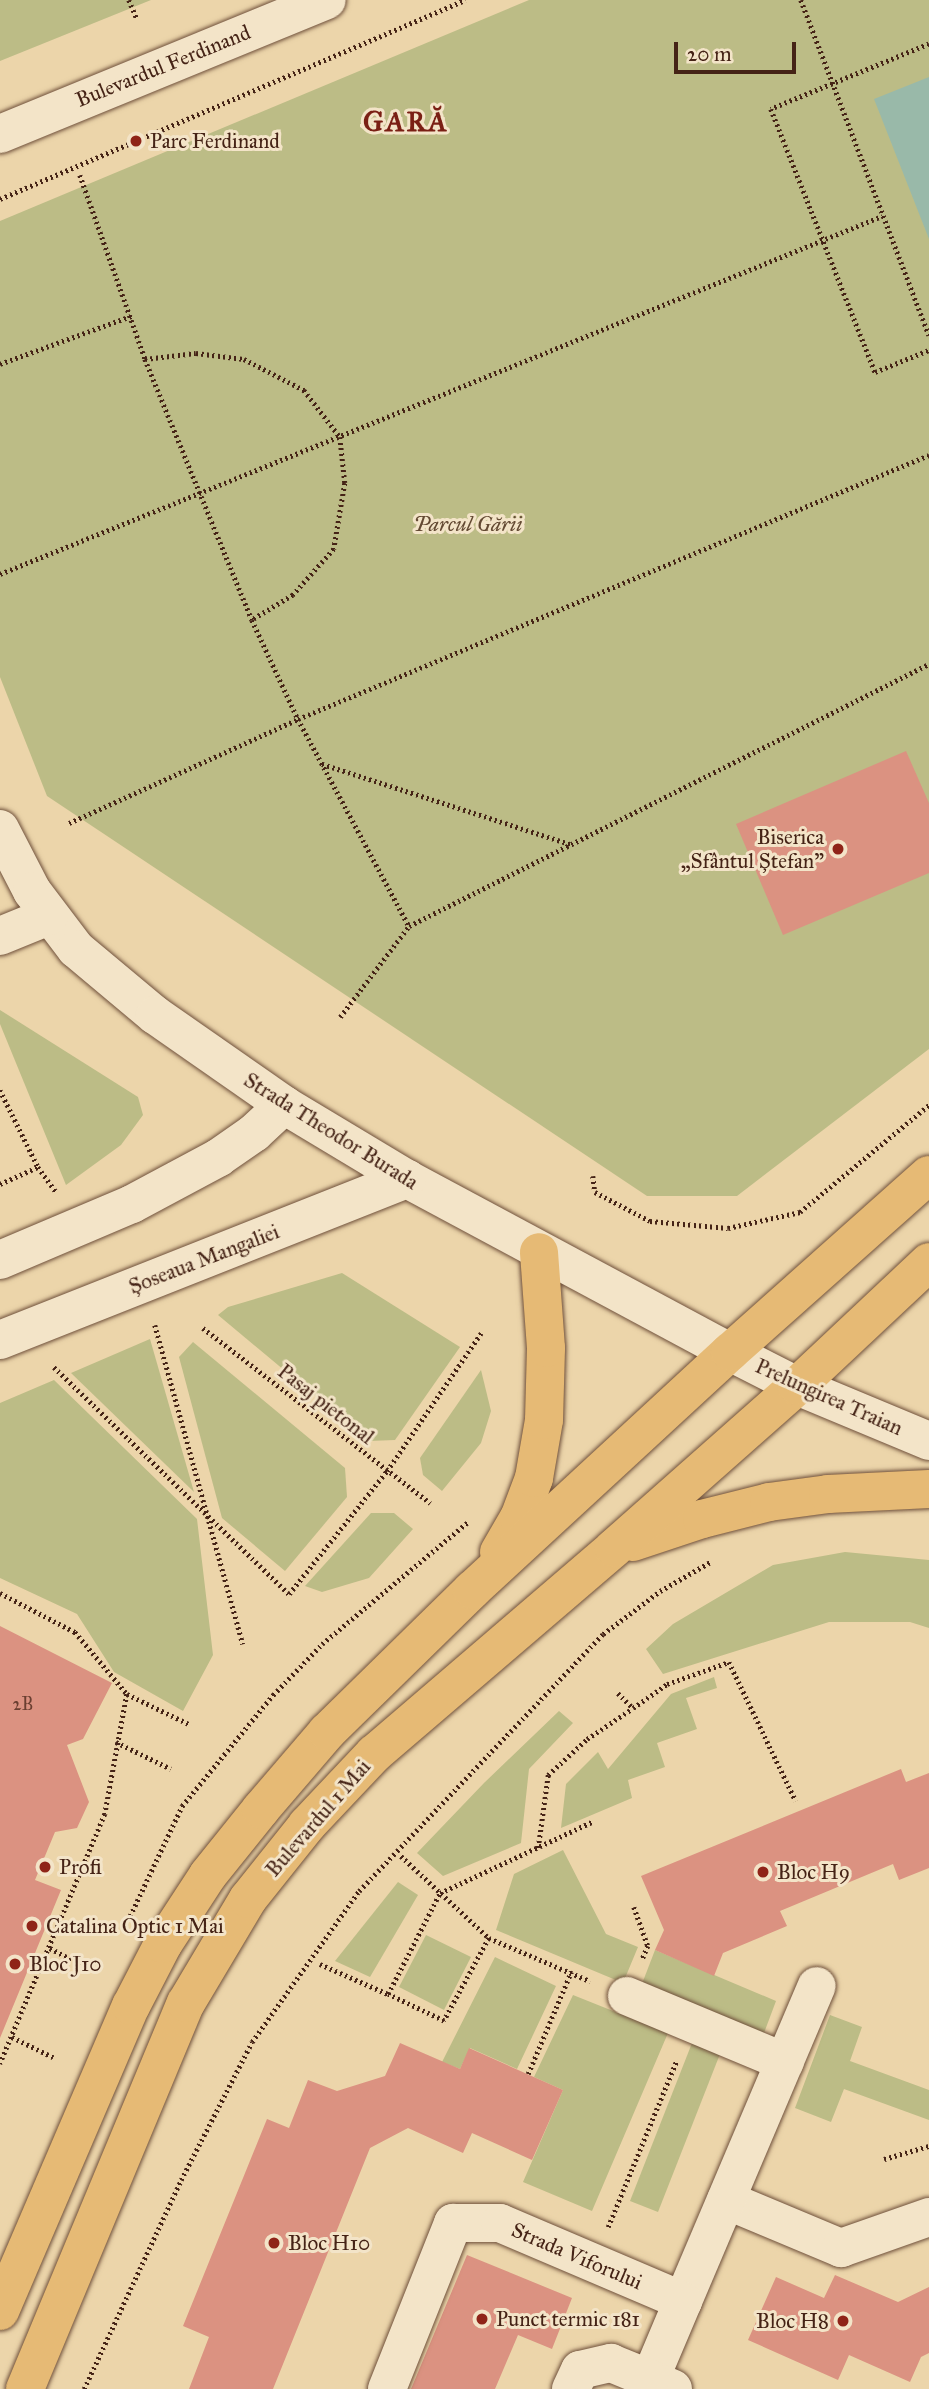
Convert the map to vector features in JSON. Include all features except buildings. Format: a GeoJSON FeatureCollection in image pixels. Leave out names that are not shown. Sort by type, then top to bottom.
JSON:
{"type":"FeatureCollection","features":[{"type":"Feature","properties":{"kind":"main road"},"geometry":{"type":"LineString","coordinates":[[0,2311],[11,2255],[163,1944],[208,1875],[327,1732],[472,1590],[730,1352],[929,1175]]}},
{"type":"Feature","properties":{"kind":"main road"},"geometry":{"type":"LineString","coordinates":[[472,1590],[504,1546],[534,1478],[544,1420],[546,1348],[538,1252]]}},
{"type":"Feature","properties":{"kind":"main road","name":"Bulevardul 1 Mai"},"geometry":{"type":"LineString","coordinates":[[25,2389],[167,2044],[208,1962],[248,1899],[307,1825],[374,1754],[538,1610],[614,1548],[797,1386],[929,1262]]}},
{"type":"Feature","properties":{"kind":"main road"},"geometry":{"type":"LineString","coordinates":[[614,1548],[702,1519],[769,1502],[828,1493],[929,1489]]}},
{"type":"Feature","properties":{"kind":"street","name":"Bulevardul Ferdinand"},"geometry":{"type":"LineString","coordinates":[[0,134],[327,0]]}},
{"type":"Feature","properties":{"kind":"street","name":"Strada Theodor Burada"},"geometry":{"type":"LineString","coordinates":[[0,829],[26,880],[49,916],[76,950],[128,994],[284,1105],[407,1179],[538,1252],[730,1352]]}},
{"type":"Feature","properties":{"kind":"street"},"geometry":{"type":"LineString","coordinates":[[0,936],[49,916]]}},
{"type":"Feature","properties":{"kind":"street"},"geometry":{"type":"LineString","coordinates":[[0,1260],[132,1204],[218,1158],[254,1133],[284,1105]]}},
{"type":"Feature","properties":{"kind":"street","name":"Șoseaua Mangaliei"},"geometry":{"type":"LineString","coordinates":[[0,1340],[407,1179]]}},
{"type":"Feature","properties":{"kind":"street","name":"Prelungirea Traian"},"geometry":{"type":"LineString","coordinates":[[730,1352],[797,1386],[929,1441]]}},
{"type":"Feature","properties":{"kind":"street"},"geometry":{"type":"LineString","coordinates":[[571,2389],[580,2370],[611,2363],[661,2384],[683,2301],[817,1986]]}},
{"type":"Feature","properties":{"kind":"street"},"geometry":{"type":"LineString","coordinates":[[612,1989],[785,2062]]}},
{"type":"Feature","properties":{"kind":"street"},"geometry":{"type":"LineString","coordinates":[[726,2200],[841,2248],[929,2217]]}},
{"type":"Feature","properties":{"kind":"street","name":"Strada Viforului"},"geometry":{"type":"LineString","coordinates":[[387,2389],[453,2223],[500,2223],[683,2301]]}},
{"type":"Feature","properties":{"kind":"path"},"geometry":{"type":"LineString","coordinates":[[129,0],[137,19]]}},
{"type":"Feature","properties":{"kind":"path"},"geometry":{"type":"LineString","coordinates":[[0,200],[466,0]]}},
{"type":"Feature","properties":{"kind":"path"},"geometry":{"type":"LineString","coordinates":[[801,0],[929,335]]}},
{"type":"Feature","properties":{"kind":"path"},"geometry":{"type":"LineString","coordinates":[[929,44],[771,109],[875,372],[929,350]]}},
{"type":"Feature","properties":{"kind":"path"},"geometry":{"type":"LineString","coordinates":[[80,175],[145,359],[252,620],[321,764],[409,926]]}},
{"type":"Feature","properties":{"kind":"path"},"geometry":{"type":"LineString","coordinates":[[0,574],[882,216]]}},
{"type":"Feature","properties":{"kind":"path"},"geometry":{"type":"LineString","coordinates":[[0,364],[131,316]]}},
{"type":"Feature","properties":{"kind":"path"},"geometry":{"type":"LineString","coordinates":[[145,359],[196,353],[244,359],[304,390],[340,437],[345,483],[334,549],[293,595],[252,620]]}},
{"type":"Feature","properties":{"kind":"path"},"geometry":{"type":"LineString","coordinates":[[69,823],[298,719],[929,455]]}},
{"type":"Feature","properties":{"kind":"path"},"geometry":{"type":"LineString","coordinates":[[340,1017],[409,926],[929,664]]}},
{"type":"Feature","properties":{"kind":"path"},"geometry":{"type":"LineString","coordinates":[[321,764],[571,844]]}},
{"type":"Feature","properties":{"kind":"path"},"geometry":{"type":"LineString","coordinates":[[0,1090],[38,1167],[62,1199]]}},
{"type":"Feature","properties":{"kind":"path"},"geometry":{"type":"LineString","coordinates":[[593,1176],[595,1192],[650,1221],[728,1228],[800,1212],[929,1105]]}},
{"type":"Feature","properties":{"kind":"path"},"geometry":{"type":"LineString","coordinates":[[0,1184],[38,1167]]}},
{"type":"Feature","properties":{"kind":"path"},"geometry":{"type":"LineString","coordinates":[[155,1325],[243,1644]]}},
{"type":"Feature","properties":{"kind":"path","name":"Pasaj pietonal"},"geometry":{"type":"LineString","coordinates":[[204,1328],[430,1503]]}},
{"type":"Feature","properties":{"kind":"path"},"geometry":{"type":"LineString","coordinates":[[54,1367],[289,1594],[387,1471],[481,1333]]}},
{"type":"Feature","properties":{"kind":"path"},"geometry":{"type":"LineString","coordinates":[[84,2389],[181,2180],[252,2042],[359,1891],[603,1634],[660,1591],[718,1557]]}},
{"type":"Feature","properties":{"kind":"path"},"geometry":{"type":"LineString","coordinates":[[0,1593],[75,1632],[127,1694],[191,1725]]}},
{"type":"Feature","properties":{"kind":"path"},"geometry":{"type":"LineString","coordinates":[[538,1849],[548,1775],[587,1740],[667,1684],[729,1662],[796,1801]]}},
{"type":"Feature","properties":{"kind":"path"},"geometry":{"type":"LineString","coordinates":[[618,1693],[633,1708]]}},
{"type":"Feature","properties":{"kind":"path"},"geometry":{"type":"LineString","coordinates":[[0,2064],[105,1814],[116,1742],[127,1694]]}},
{"type":"Feature","properties":{"kind":"path"},"geometry":{"type":"LineString","coordinates":[[116,1742],[171,1769]]}},
{"type":"Feature","properties":{"kind":"path"},"geometry":{"type":"LineString","coordinates":[[388,1994],[440,1893],[594,1821]]}},
{"type":"Feature","properties":{"kind":"path"},"geometry":{"type":"LineString","coordinates":[[401,1856],[489,1938],[612,1989],[648,1946],[634,1908]]}},
{"type":"Feature","properties":{"kind":"path"},"geometry":{"type":"LineString","coordinates":[[320,1964],[444,2021],[489,1938]]}},
{"type":"Feature","properties":{"kind":"path"},"geometry":{"type":"LineString","coordinates":[[50,1948],[89,1969]]}},
{"type":"Feature","properties":{"kind":"path"},"geometry":{"type":"LineString","coordinates":[[528,2074],[571,1972]]}},
{"type":"Feature","properties":{"kind":"path"},"geometry":{"type":"LineString","coordinates":[[12,2037],[53,2056]]}},
{"type":"Feature","properties":{"kind":"path"},"geometry":{"type":"LineString","coordinates":[[593,2263],[678,2059]]}},
{"type":"Feature","properties":{"kind":"path"},"geometry":{"type":"LineString","coordinates":[[884,2159],[929,2146]]}},
{"type":"Feature","properties":{"kind":"green space"},"geometry":{"type":"Polygon","coordinates":[[[0,0],[151,0],[0,61],[0,0]]]}},
{"type":"Feature","properties":{"kind":"green space","name":"Parcul Gării"},"geometry":{"type":"Polygon","coordinates":[[[529,0],[929,0],[929,1049],[737,1196],[647,1196],[47,796],[0,677],[0,221],[529,0]]]}},
{"type":"Feature","properties":{"kind":"green space"},"geometry":{"type":"Polygon","coordinates":[[[0,1010],[138,1097],[143,1115],[121,1145],[66,1185],[0,1024],[0,1010]]]}},
{"type":"Feature","properties":{"kind":"green space"},"geometry":{"type":"Polygon","coordinates":[[[342,1273],[460,1347],[395,1440],[369,1441],[218,1315],[228,1307],[342,1273]]]}},
{"type":"Feature","properties":{"kind":"green space"},"geometry":{"type":"Polygon","coordinates":[[[150,1339],[194,1492],[71,1373],[150,1339]]]}},
{"type":"Feature","properties":{"kind":"green space"},"geometry":{"type":"Polygon","coordinates":[[[193,1342],[345,1468],[347,1497],[285,1571],[222,1518],[179,1357],[193,1342]]]}},
{"type":"Feature","properties":{"kind":"green space"},"geometry":{"type":"Polygon","coordinates":[[[481,1370],[491,1411],[481,1443],[442,1491],[423,1475],[420,1458],[481,1370]]]}},
{"type":"Feature","properties":{"kind":"green space"},"geometry":{"type":"Polygon","coordinates":[[[54,1380],[197,1519],[213,1655],[183,1711],[114,1672],[77,1614],[0,1578],[0,1403],[54,1380]]]}},
{"type":"Feature","properties":{"kind":"green space"},"geometry":{"type":"Polygon","coordinates":[[[371,1513],[394,1513],[413,1529],[369,1578],[322,1592],[305,1586],[371,1513]]]}},
{"type":"Feature","properties":{"kind":"green space"},"geometry":{"type":"Polygon","coordinates":[[[845,1552],[929,1560],[929,1628],[910,1622],[829,1622],[663,1674],[646,1649],[673,1624],[773,1565],[845,1552]]]}},
{"type":"Feature","properties":{"kind":"green space"},"geometry":{"type":"Polygon","coordinates":[[[714,1677],[717,1688],[686,1698],[697,1729],[657,1743],[665,1767],[628,1780],[632,1798],[561,1828],[566,1784],[598,1752],[608,1769],[671,1694],[714,1677]]]}},
{"type":"Feature","properties":{"kind":"green space"},"geometry":{"type":"Polygon","coordinates":[[[559,1711],[573,1723],[529,1769],[521,1843],[443,1876],[417,1853],[484,1783],[559,1711]]]}},
{"type":"Feature","properties":{"kind":"green space"},"geometry":{"type":"Polygon","coordinates":[[[563,1850],[606,1934],[638,1947],[623,1983],[496,1930],[514,1874],[563,1850]]]}},
{"type":"Feature","properties":{"kind":"green space"},"geometry":{"type":"Polygon","coordinates":[[[398,1882],[418,1895],[370,1977],[335,1961],[398,1882]]]}},
{"type":"Feature","properties":{"kind":"green space"},"geometry":{"type":"Polygon","coordinates":[[[426,1935],[471,1957],[444,2010],[399,1987],[426,1935]]]}},
{"type":"Feature","properties":{"kind":"green space"},"geometry":{"type":"Polygon","coordinates":[[[655,1950],[776,2001],[761,2041],[640,1989],[655,1950]]]}},
{"type":"Feature","properties":{"kind":"green space"},"geometry":{"type":"Polygon","coordinates":[[[495,1957],[556,1986],[517,2069],[470,2048],[460,2069],[442,2062],[495,1957]]]}},
{"type":"Feature","properties":{"kind":"green space"},"geometry":{"type":"Polygon","coordinates":[[[573,1995],[668,2033],[592,2211],[523,2182],[563,2090],[534,2077],[573,1995]]]}},
{"type":"Feature","properties":{"kind":"green space"},"geometry":{"type":"Polygon","coordinates":[[[830,2015],[862,2027],[850,2061],[929,2090],[929,2120],[844,2089],[831,2122],[795,2108],[830,2015]]]}},
{"type":"Feature","properties":{"kind":"green space"},"geometry":{"type":"Polygon","coordinates":[[[692,2043],[720,2054],[658,2212],[630,2201],[692,2043]]]}},
{"type":"Feature","properties":{"kind":"shaded area"},"geometry":{"type":"Polygon","coordinates":[[[929,77],[929,239],[874,99],[929,77]]]}},
{"type":"Feature","properties":{"kind":"place","name":"Parc Ferdinand"},"geometry":{"type":"Point","coordinates":[136,141]}},
{"type":"Feature","properties":{"kind":"place","name":"Biserica „Sfântul Ștefan”"},"geometry":{"type":"Point","coordinates":[838,849]}},
{"type":"Feature","properties":{"kind":"place","name":"Profi"},"geometry":{"type":"Point","coordinates":[45,1867]}},
{"type":"Feature","properties":{"kind":"place","name":"Bloc H9"},"geometry":{"type":"Point","coordinates":[763,1872]}},
{"type":"Feature","properties":{"kind":"place","name":"Catalina Optic 1 Mai"},"geometry":{"type":"Point","coordinates":[32,1926]}},
{"type":"Feature","properties":{"kind":"place","name":"Bloc J10"},"geometry":{"type":"Point","coordinates":[15,1964]}},
{"type":"Feature","properties":{"kind":"place","name":"Bloc H10"},"geometry":{"type":"Point","coordinates":[274,2243]}},
{"type":"Feature","properties":{"kind":"place","name":"Punct termic 181"},"geometry":{"type":"Point","coordinates":[482,2319]}},
{"type":"Feature","properties":{"kind":"place","name":"Bloc H8"},"geometry":{"type":"Point","coordinates":[843,2321]}},
{"type":"Feature","properties":{"kind":"district","name":"GARĂ"},"geometry":{"type":"Point","coordinates":[406,122]}}]}
